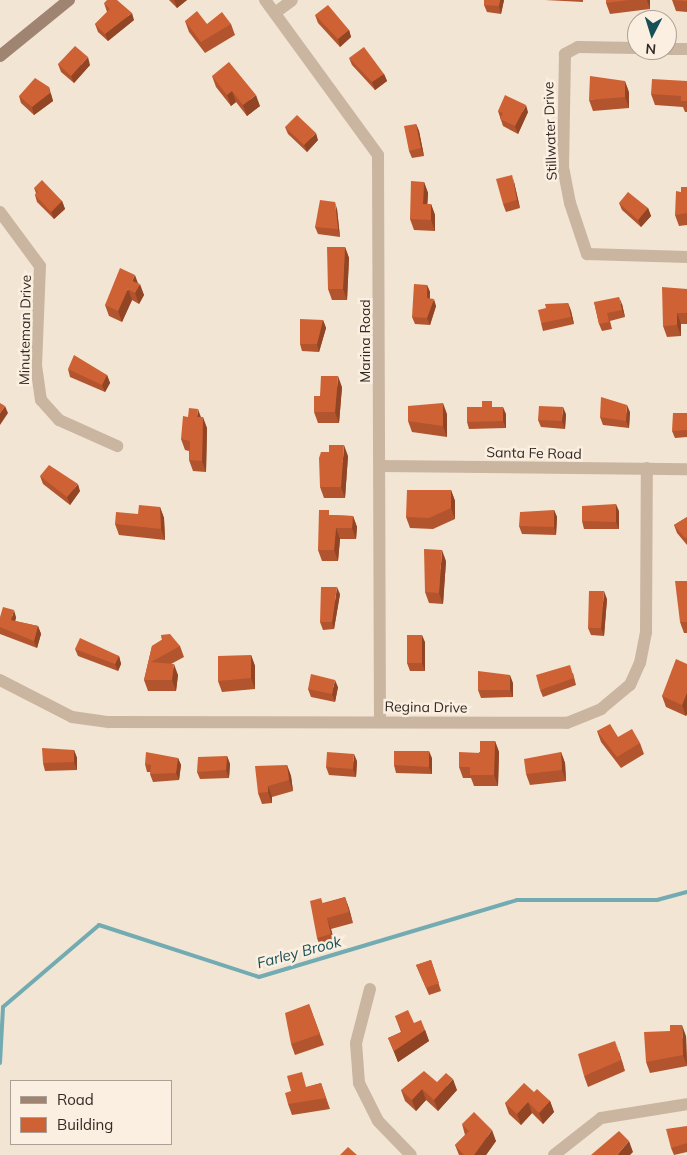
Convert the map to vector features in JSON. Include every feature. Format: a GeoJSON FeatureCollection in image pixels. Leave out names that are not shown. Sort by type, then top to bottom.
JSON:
{"type":"FeatureCollection","features":[{"type":"Feature","properties":{"kind":"main road"},"geometry":{"type":"LineString","coordinates":[[0,56],[69,0]]}},
{"type":"Feature","properties":{"kind":"street","name":"Marina Road"},"geometry":{"type":"LineString","coordinates":[[265,0],[378,155],[380,720]]}},
{"type":"Feature","properties":{"kind":"street"},"geometry":{"type":"LineString","coordinates":[[275,13],[292,0]]}},
{"type":"Feature","properties":{"kind":"street","name":"Stillwater Drive"},"geometry":{"type":"LineString","coordinates":[[627,48],[578,47],[566,54],[563,167],[587,254],[687,257]]}},
{"type":"Feature","properties":{"kind":"street","name":"Minuteman Drive"},"geometry":{"type":"LineString","coordinates":[[0,212],[32,250],[40,266],[36,364],[41,400],[59,420],[118,446]]}},
{"type":"Feature","properties":{"kind":"street","name":"Santa Fe Road"},"geometry":{"type":"LineString","coordinates":[[380,466],[687,469]]}},
{"type":"Feature","properties":{"kind":"street","name":"Regina Drive"},"geometry":{"type":"LineString","coordinates":[[0,680],[72,717],[109,722],[380,720],[568,723],[601,709],[630,685],[646,633],[647,468]]}},
{"type":"Feature","properties":{"kind":"street"},"geometry":{"type":"LineString","coordinates":[[370,989],[356,1043],[360,1083],[378,1121],[411,1155]]}},
{"type":"Feature","properties":{"kind":"street"},"geometry":{"type":"LineString","coordinates":[[554,1155],[601,1118],[687,1104]]}},
{"type":"Feature","properties":{"kind":"building"},"geometry":{"type":"Polygon","coordinates":[[[107,0],[117,0],[132,13],[105,34],[95,24],[110,9],[104,3],[107,0]]]}},
{"type":"Feature","properties":{"kind":"building"},"geometry":{"type":"Polygon","coordinates":[[[484,0],[500,0],[499,6],[484,5],[484,0]]]}},
{"type":"Feature","properties":{"kind":"building"},"geometry":{"type":"Polygon","coordinates":[[[606,0],[629,0],[606,3],[606,0]]]}},
{"type":"Feature","properties":{"kind":"building"},"geometry":{"type":"Polygon","coordinates":[[[328,5],[349,30],[338,39],[315,15],[328,5]]]}},
{"type":"Feature","properties":{"kind":"building"},"geometry":{"type":"Polygon","coordinates":[[[197,11],[207,24],[222,12],[231,24],[201,42],[185,21],[197,11]]]}},
{"type":"Feature","properties":{"kind":"building"},"geometry":{"type":"Polygon","coordinates":[[[75,46],[88,57],[71,76],[58,64],[75,46]]]}},
{"type":"Feature","properties":{"kind":"building"},"geometry":{"type":"Polygon","coordinates":[[[364,47],[384,74],[372,82],[349,58],[364,47]]]}},
{"type":"Feature","properties":{"kind":"building"},"geometry":{"type":"Polygon","coordinates":[[[229,62],[256,95],[243,105],[232,91],[227,95],[212,76],[229,62]]]}},
{"type":"Feature","properties":{"kind":"building"},"geometry":{"type":"Polygon","coordinates":[[[590,76],[625,81],[625,97],[589,100],[590,76]]]}},
{"type":"Feature","properties":{"kind":"building"},"geometry":{"type":"Polygon","coordinates":[[[35,78],[49,87],[50,93],[32,107],[19,96],[35,78]]]}},
{"type":"Feature","properties":{"kind":"building"},"geometry":{"type":"Polygon","coordinates":[[[652,79],[687,81],[687,101],[681,101],[681,96],[651,94],[652,79]]]}},
{"type":"Feature","properties":{"kind":"building"},"geometry":{"type":"Polygon","coordinates":[[[505,95],[526,105],[515,126],[500,119],[503,113],[498,111],[505,95]]]}},
{"type":"Feature","properties":{"kind":"building"},"geometry":{"type":"Polygon","coordinates":[[[297,115],[316,133],[304,145],[285,127],[297,115]]]}},
{"type":"Feature","properties":{"kind":"building"},"geometry":{"type":"Polygon","coordinates":[[[416,124],[421,148],[409,151],[404,126],[416,124]]]}},
{"type":"Feature","properties":{"kind":"building"},"geometry":{"type":"Polygon","coordinates":[[[512,175],[517,200],[503,204],[496,179],[512,175]]]}},
{"type":"Feature","properties":{"kind":"building"},"geometry":{"type":"Polygon","coordinates":[[[42,180],[62,201],[51,212],[35,195],[38,192],[34,188],[42,180]]]}},
{"type":"Feature","properties":{"kind":"building"},"geometry":{"type":"Polygon","coordinates":[[[411,181],[424,182],[423,204],[431,204],[431,220],[410,219],[411,181]]]}},
{"type":"Feature","properties":{"kind":"building"},"geometry":{"type":"Polygon","coordinates":[[[681,187],[687,187],[687,213],[675,215],[676,191],[681,192],[681,187]]]}},
{"type":"Feature","properties":{"kind":"building"},"geometry":{"type":"Polygon","coordinates":[[[628,192],[648,208],[638,220],[619,203],[628,192]]]}},
{"type":"Feature","properties":{"kind":"building"},"geometry":{"type":"Polygon","coordinates":[[[320,200],[335,202],[338,229],[315,227],[320,200]]]}},
{"type":"Feature","properties":{"kind":"building"},"geometry":{"type":"Polygon","coordinates":[[[327,247],[345,247],[343,289],[328,289],[327,247]]]}},
{"type":"Feature","properties":{"kind":"building"},"geometry":{"type":"Polygon","coordinates":[[[120,268],[135,275],[132,281],[140,284],[135,293],[128,289],[118,311],[105,305],[120,268]]]}},
{"type":"Feature","properties":{"kind":"building"},"geometry":{"type":"Polygon","coordinates":[[[414,284],[427,285],[427,298],[434,299],[427,318],[412,317],[414,284]]]}},
{"type":"Feature","properties":{"kind":"building"},"geometry":{"type":"Polygon","coordinates":[[[662,287],[687,289],[687,313],[677,313],[677,325],[663,326],[662,287]]]}},
{"type":"Feature","properties":{"kind":"building"},"geometry":{"type":"Polygon","coordinates":[[[619,297],[622,310],[607,313],[609,322],[599,324],[594,302],[619,297]]]}},
{"type":"Feature","properties":{"kind":"building"},"geometry":{"type":"Polygon","coordinates":[[[568,303],[571,317],[541,323],[538,310],[546,308],[545,304],[568,303]]]}},
{"type":"Feature","properties":{"kind":"building"},"geometry":{"type":"Polygon","coordinates":[[[300,319],[323,320],[317,344],[300,344],[300,319]]]}},
{"type":"Feature","properties":{"kind":"building"},"geometry":{"type":"Polygon","coordinates":[[[74,355],[107,375],[102,385],[68,369],[74,355]]]}},
{"type":"Feature","properties":{"kind":"building"},"geometry":{"type":"Polygon","coordinates":[[[321,376],[338,376],[335,412],[314,412],[314,396],[320,396],[321,376]]]}},
{"type":"Feature","properties":{"kind":"building"},"geometry":{"type":"Polygon","coordinates":[[[601,397],[627,405],[626,421],[600,417],[601,397]]]}},
{"type":"Feature","properties":{"kind":"building"},"geometry":{"type":"Polygon","coordinates":[[[482,401],[492,401],[492,407],[503,407],[503,421],[467,422],[467,407],[482,407],[482,401]]]}},
{"type":"Feature","properties":{"kind":"building"},"geometry":{"type":"Polygon","coordinates":[[[0,403],[5,406],[0,413],[0,403]]]}},
{"type":"Feature","properties":{"kind":"building"},"geometry":{"type":"Polygon","coordinates":[[[443,403],[443,426],[408,421],[408,406],[443,403]]]}},
{"type":"Feature","properties":{"kind":"building"},"geometry":{"type":"Polygon","coordinates":[[[539,406],[563,407],[562,421],[538,420],[539,406]]]}},
{"type":"Feature","properties":{"kind":"building"},"geometry":{"type":"Polygon","coordinates":[[[189,408],[198,409],[197,417],[203,417],[202,461],[189,460],[190,441],[181,439],[183,416],[188,417],[189,408]]]}},
{"type":"Feature","properties":{"kind":"building"},"geometry":{"type":"Polygon","coordinates":[[[673,413],[687,413],[687,430],[672,431],[673,413]]]}},
{"type":"Feature","properties":{"kind":"building"},"geometry":{"type":"Polygon","coordinates":[[[329,445],[344,445],[341,487],[320,487],[319,458],[321,452],[329,452],[329,445]]]}},
{"type":"Feature","properties":{"kind":"building"},"geometry":{"type":"Polygon","coordinates":[[[49,465],[78,484],[67,497],[40,476],[49,465]]]}},
{"type":"Feature","properties":{"kind":"building"},"geometry":{"type":"Polygon","coordinates":[[[407,490],[451,490],[451,508],[429,518],[406,517],[407,490]]]}},
{"type":"Feature","properties":{"kind":"building"},"geometry":{"type":"Polygon","coordinates":[[[616,504],[616,522],[582,521],[582,506],[616,504]]]}},
{"type":"Feature","properties":{"kind":"building"},"geometry":{"type":"Polygon","coordinates":[[[139,505],[160,507],[161,529],[115,524],[116,512],[138,514],[139,505]]]}},
{"type":"Feature","properties":{"kind":"building"},"geometry":{"type":"Polygon","coordinates":[[[319,510],[329,510],[329,515],[353,516],[352,528],[336,528],[334,550],[318,550],[319,510]]]}},
{"type":"Feature","properties":{"kind":"building"},"geometry":{"type":"Polygon","coordinates":[[[554,510],[554,527],[519,526],[520,512],[554,510]]]}},
{"type":"Feature","properties":{"kind":"building"},"geometry":{"type":"Polygon","coordinates":[[[687,517],[687,537],[685,538],[674,525],[687,517]]]}},
{"type":"Feature","properties":{"kind":"building"},"geometry":{"type":"Polygon","coordinates":[[[424,549],[442,550],[439,593],[425,592],[424,549]]]}},
{"type":"Feature","properties":{"kind":"building"},"geometry":{"type":"Polygon","coordinates":[[[675,581],[687,581],[687,622],[680,622],[675,581]]]}},
{"type":"Feature","properties":{"kind":"building"},"geometry":{"type":"Polygon","coordinates":[[[321,587],[337,587],[332,622],[320,622],[321,587]]]}},
{"type":"Feature","properties":{"kind":"building"},"geometry":{"type":"Polygon","coordinates":[[[589,591],[604,591],[601,628],[588,628],[589,591]]]}},
{"type":"Feature","properties":{"kind":"building"},"geometry":{"type":"Polygon","coordinates":[[[3,607],[14,610],[11,620],[38,626],[34,641],[0,627],[3,607]]]}},
{"type":"Feature","properties":{"kind":"building"},"geometry":{"type":"Polygon","coordinates":[[[170,634],[180,646],[151,662],[174,664],[172,680],[144,680],[152,646],[163,639],[161,635],[170,634]]]}},
{"type":"Feature","properties":{"kind":"building"},"geometry":{"type":"Polygon","coordinates":[[[407,635],[422,635],[422,663],[407,663],[407,635]]]}},
{"type":"Feature","properties":{"kind":"building"},"geometry":{"type":"Polygon","coordinates":[[[80,638],[119,656],[115,664],[75,649],[80,638]]]}},
{"type":"Feature","properties":{"kind":"building"},"geometry":{"type":"Polygon","coordinates":[[[251,655],[251,678],[218,681],[218,656],[251,655]]]}},
{"type":"Feature","properties":{"kind":"building"},"geometry":{"type":"Polygon","coordinates":[[[676,659],[687,664],[687,693],[682,705],[662,696],[676,659]]]}},
{"type":"Feature","properties":{"kind":"building"},"geometry":{"type":"Polygon","coordinates":[[[570,665],[574,678],[540,690],[536,675],[570,665]]]}},
{"type":"Feature","properties":{"kind":"building"},"geometry":{"type":"Polygon","coordinates":[[[478,671],[510,675],[510,690],[478,690],[478,671]]]}},
{"type":"Feature","properties":{"kind":"building"},"geometry":{"type":"Polygon","coordinates":[[[311,674],[335,680],[332,694],[308,689],[311,674]]]}},
{"type":"Feature","properties":{"kind":"building"},"geometry":{"type":"Polygon","coordinates":[[[610,724],[618,737],[632,729],[640,743],[617,757],[597,731],[610,724]]]}},
{"type":"Feature","properties":{"kind":"building"},"geometry":{"type":"Polygon","coordinates":[[[480,741],[495,741],[494,775],[470,775],[470,767],[459,767],[459,752],[480,753],[480,741]]]}},
{"type":"Feature","properties":{"kind":"building"},"geometry":{"type":"Polygon","coordinates":[[[42,748],[74,750],[74,762],[43,763],[42,748]]]}},
{"type":"Feature","properties":{"kind":"building"},"geometry":{"type":"Polygon","coordinates":[[[394,751],[429,751],[429,767],[394,765],[394,751]]]}},
{"type":"Feature","properties":{"kind":"building"},"geometry":{"type":"Polygon","coordinates":[[[146,752],[178,758],[176,773],[150,774],[151,765],[145,764],[146,752]]]}},
{"type":"Feature","properties":{"kind":"building"},"geometry":{"type":"Polygon","coordinates":[[[327,752],[354,754],[353,769],[326,767],[327,752]]]}},
{"type":"Feature","properties":{"kind":"building"},"geometry":{"type":"Polygon","coordinates":[[[561,752],[562,770],[526,774],[524,759],[561,752]]]}},
{"type":"Feature","properties":{"kind":"building"},"geometry":{"type":"Polygon","coordinates":[[[227,756],[226,770],[197,772],[198,757],[227,756]]]}},
{"type":"Feature","properties":{"kind":"building"},"geometry":{"type":"Polygon","coordinates":[[[287,765],[289,780],[268,786],[268,792],[258,793],[255,766],[287,765]]]}},
{"type":"Feature","properties":{"kind":"building"},"geometry":{"type":"Polygon","coordinates":[[[345,897],[349,912],[327,918],[331,934],[317,938],[310,901],[321,898],[323,904],[345,897]]]}},
{"type":"Feature","properties":{"kind":"building"},"geometry":{"type":"Polygon","coordinates":[[[431,960],[439,983],[426,988],[416,965],[431,960]]]}},
{"type":"Feature","properties":{"kind":"building"},"geometry":{"type":"Polygon","coordinates":[[[309,1004],[320,1034],[291,1044],[285,1013],[309,1004]]]}},
{"type":"Feature","properties":{"kind":"building"},"geometry":{"type":"Polygon","coordinates":[[[408,1010],[414,1023],[421,1020],[425,1030],[394,1051],[388,1038],[402,1032],[395,1016],[408,1010]]]}},
{"type":"Feature","properties":{"kind":"building"},"geometry":{"type":"Polygon","coordinates":[[[670,1025],[682,1025],[683,1055],[646,1062],[644,1032],[670,1031],[670,1025]]]}},
{"type":"Feature","properties":{"kind":"building"},"geometry":{"type":"Polygon","coordinates":[[[615,1041],[621,1060],[584,1076],[578,1054],[615,1041]]]}},
{"type":"Feature","properties":{"kind":"building"},"geometry":{"type":"Polygon","coordinates":[[[424,1071],[437,1082],[446,1073],[453,1079],[434,1100],[422,1089],[412,1100],[401,1090],[424,1071]]]}},
{"type":"Feature","properties":{"kind":"building"},"geometry":{"type":"Polygon","coordinates":[[[302,1072],[306,1087],[321,1083],[326,1098],[288,1104],[285,1093],[291,1091],[287,1076],[302,1072]]]}},
{"type":"Feature","properties":{"kind":"building"},"geometry":{"type":"Polygon","coordinates":[[[524,1083],[534,1092],[537,1089],[550,1101],[539,1113],[528,1102],[517,1114],[505,1103],[524,1083]]]}},
{"type":"Feature","properties":{"kind":"building"},"geometry":{"type":"Polygon","coordinates":[[[474,1112],[492,1130],[474,1155],[464,1155],[455,1145],[469,1131],[462,1124],[474,1112]]]}},
{"type":"Feature","properties":{"kind":"building"},"geometry":{"type":"Polygon","coordinates":[[[687,1126],[687,1143],[671,1148],[666,1129],[687,1126]]]}},
{"type":"Feature","properties":{"kind":"building"},"geometry":{"type":"Polygon","coordinates":[[[619,1131],[629,1141],[617,1155],[591,1155],[619,1131]]]}},
{"type":"Feature","properties":{"kind":"building"},"geometry":{"type":"Polygon","coordinates":[[[348,1147],[357,1155],[340,1155],[348,1147]]]}},
{"type":"Feature","properties":{"kind":"waterway","name":"Farley Brook"},"geometry":{"type":"LineString","coordinates":[[0,1063],[3,1007],[99,925],[259,977],[517,900],[657,900],[687,892]]}}]}
